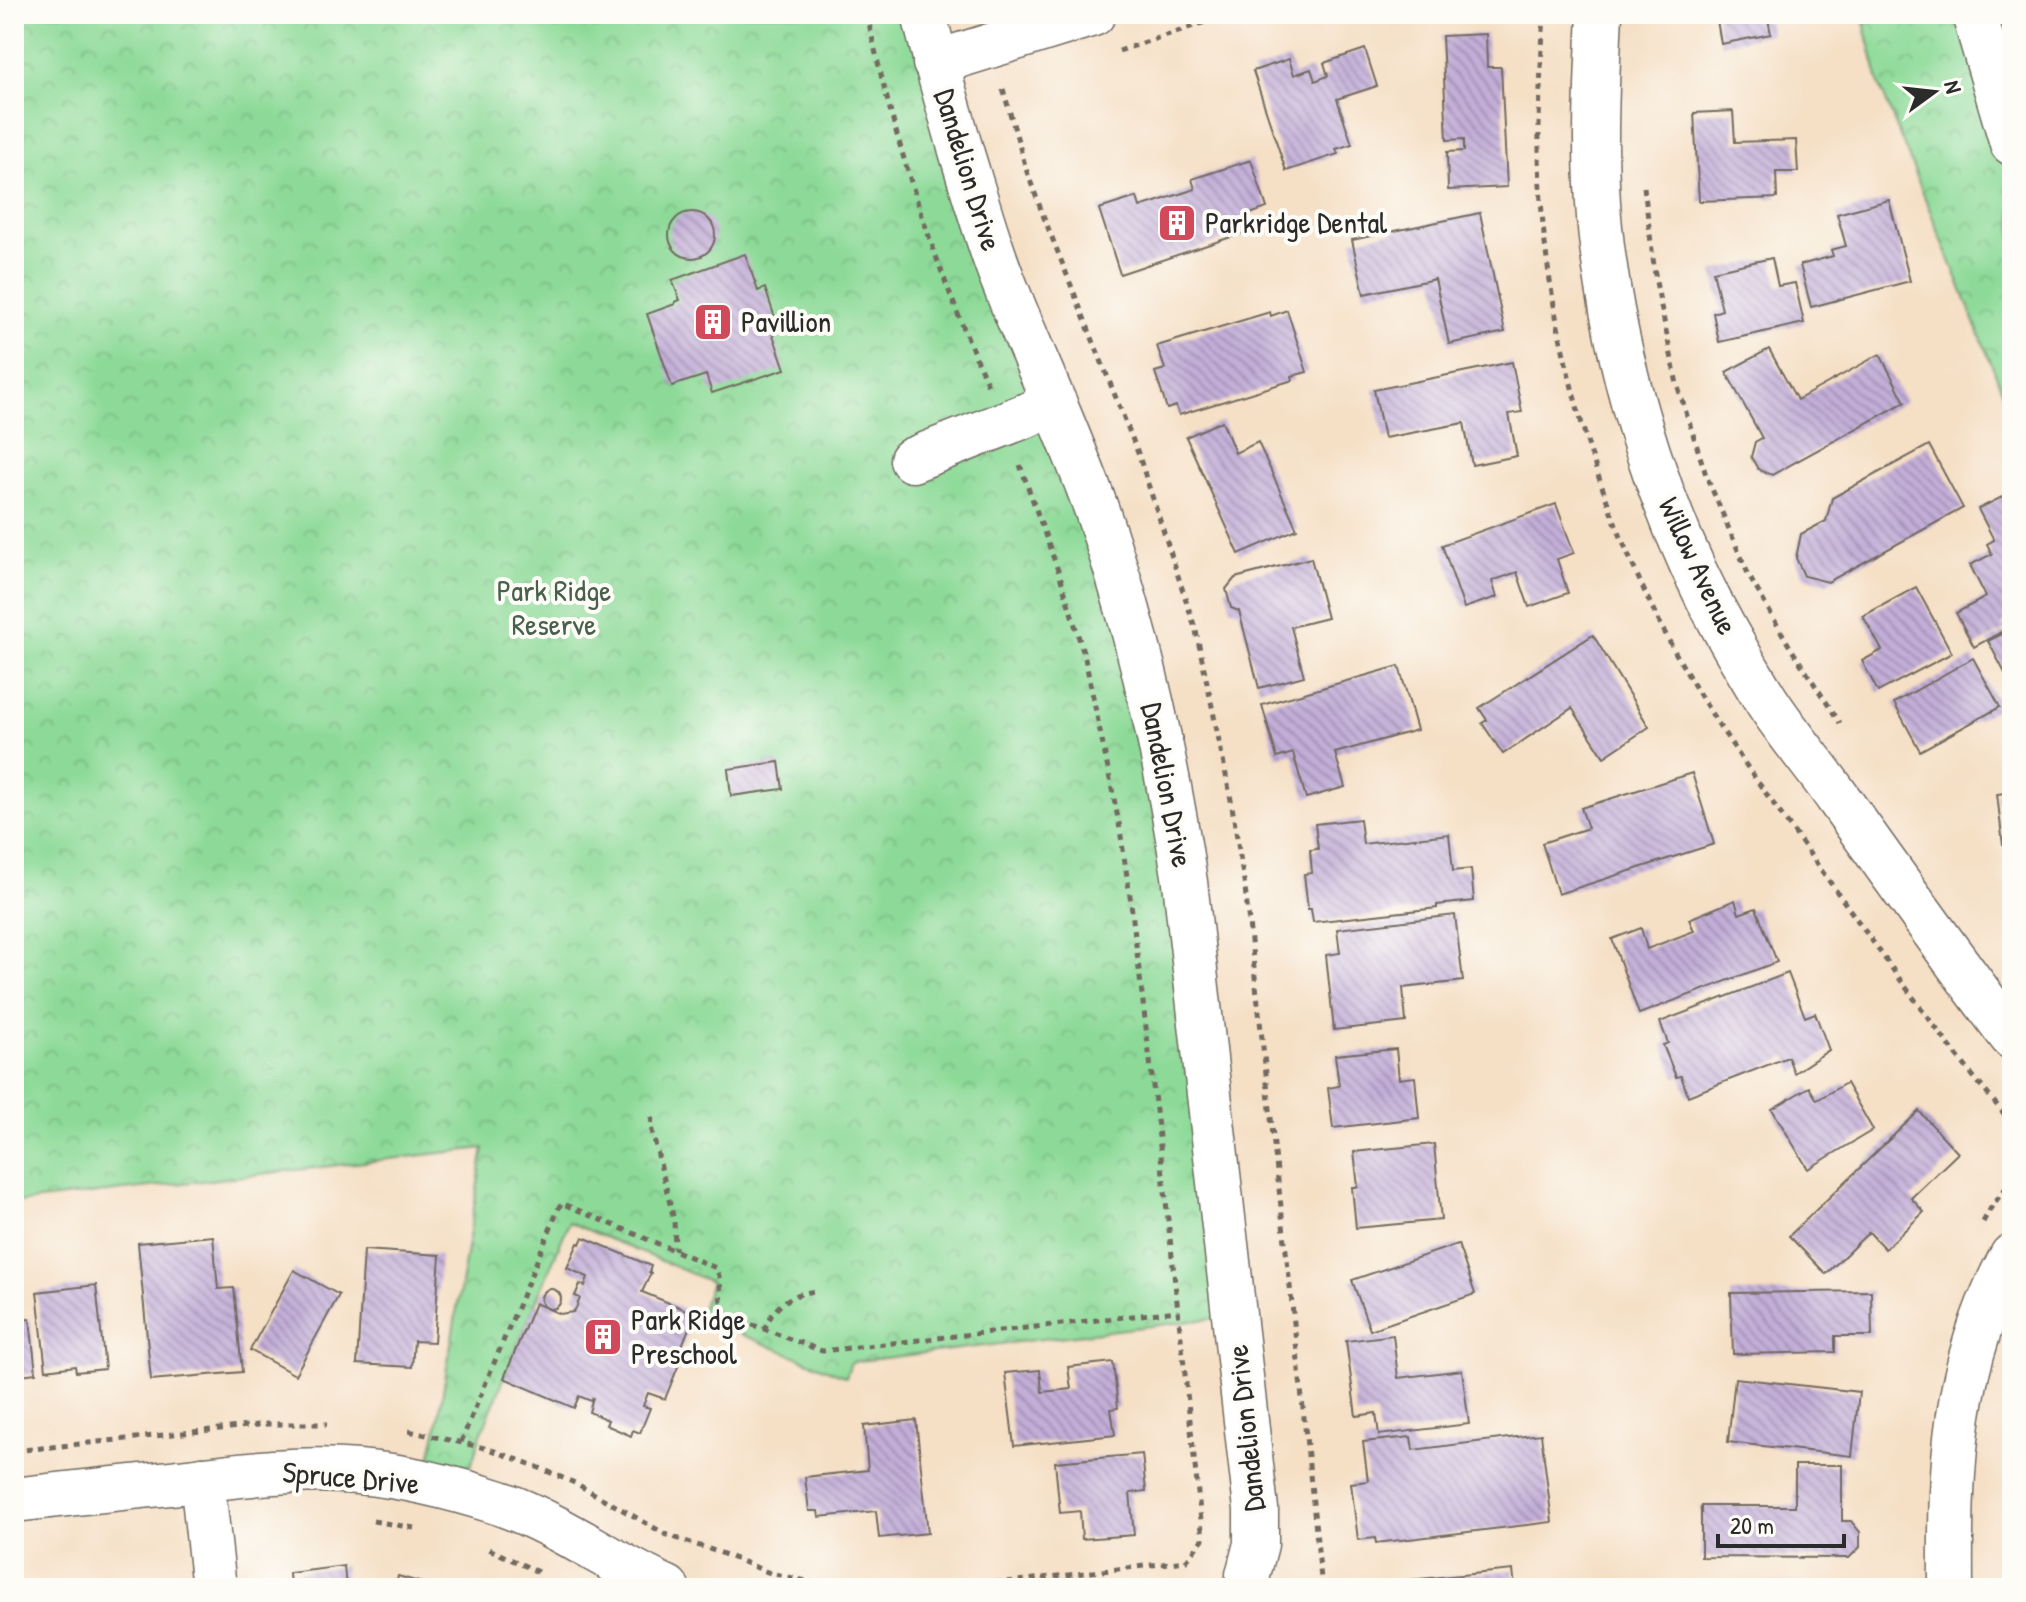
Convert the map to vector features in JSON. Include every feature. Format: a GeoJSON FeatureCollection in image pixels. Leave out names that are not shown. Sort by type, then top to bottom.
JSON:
{"type":"FeatureCollection","features":[{"type":"Feature","properties":{"kind":"street","name":"Dandelion Drive"},"geometry":{"type":"LineString","coordinates":[[924,14],[935,63],[977,206],[998,269],[1096,510],[1121,587],[1159,730],[1185,882],[1256,1509],[1256,1544],[1247,1588]]}},
{"type":"Feature","properties":{"kind":"street"},"geometry":{"type":"LineString","coordinates":[[935,63],[1093,14]]}},
{"type":"Feature","properties":{"kind":"street","name":"Willow Avenue"},"geometry":{"type":"LineString","coordinates":[[1600,14],[1595,153],[1603,259],[1620,348],[1641,429],[1687,553],[1725,630],[1767,702],[2012,1037]]}},
{"type":"Feature","properties":{"kind":"street"},"geometry":{"type":"LineString","coordinates":[[1974,14],[2012,143]]}},
{"type":"Feature","properties":{"kind":"street"},"geometry":{"type":"LineString","coordinates":[[912,460],[1055,404]]}},
{"type":"Feature","properties":{"kind":"street"},"geometry":{"type":"LineString","coordinates":[[1951,1588],[1953,1456],[1962,1390],[1973,1345],[1990,1298],[2012,1256]]}},
{"type":"Feature","properties":{"kind":"street","name":"Spruce Drive"},"geometry":{"type":"LineString","coordinates":[[14,1500],[270,1471],[358,1472],[408,1479],[502,1504],[556,1528],[667,1588]]}},
{"type":"Feature","properties":{"kind":"street"},"geometry":{"type":"LineString","coordinates":[[202,1479],[214,1588]]}},
{"type":"Feature","properties":{"kind":"path"},"geometry":{"type":"LineString","coordinates":[[867,14],[883,84],[915,195],[967,338],[1005,424],[1056,563],[1085,658],[1131,903],[1203,1539],[1186,1561],[1017,1581],[911,1588]]}},
{"type":"Feature","properties":{"kind":"path"},"geometry":{"type":"LineString","coordinates":[[1179,31],[1229,14]]}},
{"type":"Feature","properties":{"kind":"path"},"geometry":{"type":"LineString","coordinates":[[1643,179],[1656,282],[1677,384],[1706,475],[1749,576],[1790,647],[1846,731]]}},
{"type":"Feature","properties":{"kind":"path"},"geometry":{"type":"LineString","coordinates":[[652,1117],[651,1127],[674,1220],[675,1250]]}},
{"type":"Feature","properties":{"kind":"path"},"geometry":{"type":"LineString","coordinates":[[874,1588],[820,1584],[770,1573],[667,1535],[577,1484],[535,1466],[461,1442],[561,1203],[716,1268],[720,1275],[724,1314],[813,1349],[829,1351],[1177,1311]]}},
{"type":"Feature","properties":{"kind":"path"},"geometry":{"type":"LineString","coordinates":[[764,1330],[780,1304],[793,1296],[817,1291]]}},
{"type":"Feature","properties":{"kind":"path"},"geometry":{"type":"LineString","coordinates":[[365,1519],[427,1530]]}},
{"type":"Feature","properties":{"kind":"path"},"geometry":{"type":"LineString","coordinates":[[478,1544],[539,1572]]}},
{"type":"Feature","properties":{"kind":"green space","name":"Park Ridge Reserve"},"geometry":{"type":"Polygon","coordinates":[[[14,14],[924,14],[1121,587],[1234,1316],[851,1362],[846,1377],[699,1317],[711,1282],[569,1222],[481,1434],[463,1492],[425,1483],[484,1148],[14,1203],[14,14]]]}},
{"type":"Feature","properties":{"kind":"green space"},"geometry":{"type":"Polygon","coordinates":[[[1862,14],[1974,14],[2012,143],[2012,415],[1880,86],[1862,14]]]}},
{"type":"Feature","properties":{"kind":"building"},"geometry":{"type":"Polygon","coordinates":[[[1716,14],[1767,14],[1771,34],[1721,44],[1716,14]]]}},
{"type":"Feature","properties":{"kind":"building"},"geometry":{"type":"Polygon","coordinates":[[[1486,34],[1487,67],[1501,67],[1507,187],[1448,190],[1447,152],[1464,151],[1464,139],[1447,140],[1442,36],[1486,34]]]}},
{"type":"Feature","properties":{"kind":"building"},"geometry":{"type":"Polygon","coordinates":[[[1365,49],[1377,86],[1337,99],[1352,144],[1336,149],[1338,154],[1286,171],[1253,71],[1289,59],[1294,75],[1311,69],[1315,81],[1328,76],[1324,63],[1365,49]]]}},
{"type":"Feature","properties":{"kind":"building"},"geometry":{"type":"Polygon","coordinates":[[[1733,111],[1735,142],[1796,140],[1798,172],[1776,172],[1777,198],[1699,201],[1694,113],[1733,111]]]}},
{"type":"Feature","properties":{"kind":"building","name":"Parkridge Dental"},"geometry":{"type":"Polygon","coordinates":[[[1251,160],[1267,208],[1247,215],[1252,230],[1120,274],[1099,209],[1137,197],[1140,207],[1195,189],[1192,179],[1251,160]]]}},
{"type":"Feature","properties":{"kind":"building"},"geometry":{"type":"Polygon","coordinates":[[[1889,200],[1910,281],[1811,307],[1800,265],[1833,256],[1831,250],[1846,246],[1837,214],[1889,200]]]}},
{"type":"Feature","properties":{"kind":"building"},"geometry":{"type":"Polygon","coordinates":[[[692,212],[708,219],[715,235],[708,251],[692,258],[676,251],[669,235],[676,219],[692,212]]]}},
{"type":"Feature","properties":{"kind":"building"},"geometry":{"type":"Polygon","coordinates":[[[1480,213],[1505,332],[1449,344],[1435,279],[1364,294],[1352,240],[1480,213]]]}},
{"type":"Feature","properties":{"kind":"building","name":"Pavillion"},"geometry":{"type":"Polygon","coordinates":[[[745,254],[758,291],[765,288],[779,330],[772,332],[785,369],[712,393],[706,375],[672,386],[647,314],[680,300],[672,280],[745,254]]]}},
{"type":"Feature","properties":{"kind":"building"},"geometry":{"type":"Polygon","coordinates":[[[1772,258],[1778,286],[1795,283],[1804,323],[1719,342],[1713,313],[1722,310],[1713,271],[1772,258]]]}},
{"type":"Feature","properties":{"kind":"building"},"geometry":{"type":"Polygon","coordinates":[[[1287,310],[1307,372],[1292,376],[1293,380],[1179,415],[1176,406],[1167,409],[1155,372],[1165,369],[1157,346],[1270,312],[1271,316],[1287,310]]]}},
{"type":"Feature","properties":{"kind":"building"},"geometry":{"type":"Polygon","coordinates":[[[1769,349],[1797,400],[1880,354],[1905,402],[1772,475],[1758,469],[1751,457],[1755,442],[1762,438],[1726,372],[1769,349]]]}},
{"type":"Feature","properties":{"kind":"building"},"geometry":{"type":"Polygon","coordinates":[[[1512,362],[1522,412],[1509,414],[1517,456],[1472,465],[1464,423],[1384,438],[1374,390],[1512,362]]]}},
{"type":"Feature","properties":{"kind":"building"},"geometry":{"type":"Polygon","coordinates":[[[1222,421],[1235,453],[1258,442],[1297,529],[1239,554],[1186,437],[1222,421]]]}},
{"type":"Feature","properties":{"kind":"building"},"geometry":{"type":"Polygon","coordinates":[[[1929,445],[1963,508],[1828,582],[1804,576],[1796,558],[1801,534],[1826,521],[1832,498],[1929,445]]]}},
{"type":"Feature","properties":{"kind":"building"},"geometry":{"type":"Polygon","coordinates":[[[2012,492],[2012,619],[2002,624],[2005,630],[1974,647],[1956,613],[1986,597],[1970,565],[1992,554],[1987,544],[1994,540],[1978,509],[2012,492]]]}},
{"type":"Feature","properties":{"kind":"building"},"geometry":{"type":"Polygon","coordinates":[[[1556,504],[1574,553],[1557,559],[1568,593],[1529,607],[1517,572],[1492,581],[1497,597],[1464,608],[1442,545],[1556,504]]]}},
{"type":"Feature","properties":{"kind":"building"},"geometry":{"type":"Polygon","coordinates":[[[1311,558],[1327,618],[1291,627],[1304,676],[1259,688],[1239,611],[1231,608],[1226,589],[1235,578],[1311,558]]]}},
{"type":"Feature","properties":{"kind":"building"},"geometry":{"type":"Polygon","coordinates":[[[1916,587],[1952,653],[1878,692],[1862,661],[1882,650],[1863,616],[1916,587]]]}},
{"type":"Feature","properties":{"kind":"building"},"geometry":{"type":"Polygon","coordinates":[[[2012,629],[2012,672],[2006,675],[1988,641],[2012,629]]]}},
{"type":"Feature","properties":{"kind":"building"},"geometry":{"type":"Polygon","coordinates":[[[1593,635],[1649,727],[1604,757],[1572,708],[1503,754],[1482,723],[1487,720],[1479,708],[1593,635]]]}},
{"type":"Feature","properties":{"kind":"building"},"geometry":{"type":"Polygon","coordinates":[[[1973,658],[2000,707],[1920,751],[1894,703],[1973,658]]]}},
{"type":"Feature","properties":{"kind":"building"},"geometry":{"type":"Polygon","coordinates":[[[1399,666],[1417,730],[1335,753],[1345,787],[1306,798],[1293,753],[1277,758],[1262,705],[1399,666]]]}},
{"type":"Feature","properties":{"kind":"building"},"geometry":{"type":"Polygon","coordinates":[[[779,762],[783,789],[731,796],[728,769],[779,762]]]}},
{"type":"Feature","properties":{"kind":"building"},"geometry":{"type":"Polygon","coordinates":[[[1692,773],[1714,844],[1558,894],[1542,843],[1588,828],[1581,808],[1692,773]]]}},
{"type":"Feature","properties":{"kind":"building"},"geometry":{"type":"Polygon","coordinates":[[[2012,792],[2012,844],[2003,845],[1997,794],[2012,792]]]}},
{"type":"Feature","properties":{"kind":"building"},"geometry":{"type":"Polygon","coordinates":[[[1360,819],[1363,844],[1449,834],[1453,871],[1471,869],[1474,901],[1313,922],[1311,909],[1308,909],[1304,874],[1312,873],[1310,850],[1318,849],[1315,824],[1360,819]]]}},
{"type":"Feature","properties":{"kind":"building"},"geometry":{"type":"Polygon","coordinates":[[[1735,900],[1739,914],[1756,908],[1777,962],[1639,1014],[1612,939],[1641,928],[1647,949],[1694,931],[1689,919],[1735,900]]]}},
{"type":"Feature","properties":{"kind":"building"},"geometry":{"type":"Polygon","coordinates":[[[1455,915],[1463,981],[1403,988],[1406,1022],[1334,1030],[1326,955],[1340,953],[1337,929],[1455,915]]]}},
{"type":"Feature","properties":{"kind":"building"},"geometry":{"type":"Polygon","coordinates":[[[1788,973],[1805,1017],[1815,1013],[1829,1050],[1794,1073],[1788,1057],[1688,1096],[1681,1076],[1676,1077],[1663,1045],[1668,1043],[1660,1022],[1788,973]]]}},
{"type":"Feature","properties":{"kind":"building"},"geometry":{"type":"Polygon","coordinates":[[[1396,1049],[1399,1079],[1415,1077],[1419,1118],[1333,1128],[1328,1088],[1339,1086],[1335,1055],[1396,1049]]]}},
{"type":"Feature","properties":{"kind":"building"},"geometry":{"type":"Polygon","coordinates":[[[1846,1083],[1873,1130],[1808,1169],[1772,1109],[1809,1087],[1817,1100],[1846,1083]]]}},
{"type":"Feature","properties":{"kind":"building"},"geometry":{"type":"Polygon","coordinates":[[[1919,1111],[1958,1153],[1911,1198],[1924,1212],[1885,1249],[1869,1232],[1826,1274],[1789,1236],[1919,1111]]]}},
{"type":"Feature","properties":{"kind":"building"},"geometry":{"type":"Polygon","coordinates":[[[1434,1144],[1441,1220],[1356,1228],[1352,1187],[1358,1187],[1354,1152],[1434,1144]]]}},
{"type":"Feature","properties":{"kind":"building"},"geometry":{"type":"Polygon","coordinates":[[[213,1236],[218,1289],[234,1288],[242,1372],[151,1380],[138,1243],[213,1236]]]}},
{"type":"Feature","properties":{"kind":"building","name":"Park Ridge Preschool"},"geometry":{"type":"Polygon","coordinates":[[[583,1237],[651,1266],[642,1292],[689,1311],[687,1314],[694,1316],[665,1399],[648,1393],[643,1406],[650,1408],[640,1433],[633,1430],[631,1436],[606,1425],[608,1420],[589,1412],[593,1397],[591,1401],[579,1396],[574,1408],[504,1378],[535,1303],[560,1314],[573,1312],[576,1308],[580,1298],[575,1296],[580,1284],[585,1286],[588,1277],[567,1268],[583,1237]]]}},
{"type":"Feature","properties":{"kind":"building"},"geometry":{"type":"Polygon","coordinates":[[[1458,1244],[1475,1294],[1370,1330],[1352,1280],[1458,1244]]]}},
{"type":"Feature","properties":{"kind":"building"},"geometry":{"type":"Polygon","coordinates":[[[364,1250],[440,1255],[434,1342],[414,1341],[412,1367],[357,1364],[364,1250]]]}},
{"type":"Feature","properties":{"kind":"building"},"geometry":{"type":"Polygon","coordinates":[[[294,1270],[339,1295],[295,1375],[250,1350],[294,1270]]]}},
{"type":"Feature","properties":{"kind":"building"},"geometry":{"type":"Polygon","coordinates":[[[96,1285],[105,1369],[76,1372],[75,1366],[46,1370],[37,1292],[96,1285]]]}},
{"type":"Feature","properties":{"kind":"building"},"geometry":{"type":"Polygon","coordinates":[[[551,1289],[558,1292],[561,1299],[558,1306],[551,1309],[544,1306],[541,1299],[544,1292],[551,1289]]]}},
{"type":"Feature","properties":{"kind":"building"},"geometry":{"type":"Polygon","coordinates":[[[1871,1291],[1872,1336],[1835,1336],[1835,1352],[1733,1354],[1731,1293],[1871,1291]]]}},
{"type":"Feature","properties":{"kind":"building"},"geometry":{"type":"Polygon","coordinates":[[[14,1308],[17,1320],[30,1319],[36,1373],[14,1376],[14,1308]]]}},
{"type":"Feature","properties":{"kind":"building"},"geometry":{"type":"Polygon","coordinates":[[[1393,1335],[1398,1378],[1462,1370],[1469,1424],[1379,1435],[1376,1413],[1356,1416],[1346,1341],[1393,1335]]]}},
{"type":"Feature","properties":{"kind":"building"},"geometry":{"type":"Polygon","coordinates":[[[1113,1362],[1118,1408],[1111,1409],[1115,1435],[1014,1446],[1005,1373],[1040,1370],[1042,1392],[1071,1389],[1068,1367],[1113,1362]]]}},
{"type":"Feature","properties":{"kind":"building"},"geometry":{"type":"Polygon","coordinates":[[[1735,1378],[1859,1392],[1852,1456],[1728,1442],[1735,1378]]]}},
{"type":"Feature","properties":{"kind":"building"},"geometry":{"type":"Polygon","coordinates":[[[916,1420],[928,1533],[879,1538],[876,1511],[819,1517],[818,1511],[809,1511],[805,1477],[868,1470],[864,1426],[916,1420]]]}},
{"type":"Feature","properties":{"kind":"building"},"geometry":{"type":"Polygon","coordinates":[[[1541,1434],[1552,1522],[1376,1543],[1375,1538],[1358,1540],[1351,1483],[1368,1481],[1363,1442],[1411,1437],[1413,1450],[1541,1434]]]}},
{"type":"Feature","properties":{"kind":"building"},"geometry":{"type":"Polygon","coordinates":[[[1142,1454],[1146,1491],[1130,1493],[1134,1535],[1082,1539],[1080,1511],[1060,1513],[1055,1462],[1142,1454]]]}},
{"type":"Feature","properties":{"kind":"building"},"geometry":{"type":"Polygon","coordinates":[[[1795,1465],[1842,1465],[1842,1521],[1851,1521],[1860,1532],[1860,1547],[1849,1558],[1701,1557],[1701,1506],[1795,1506],[1795,1465]]]}},
{"type":"Feature","properties":{"kind":"building"},"geometry":{"type":"Polygon","coordinates":[[[344,1566],[346,1588],[290,1588],[289,1573],[344,1566]]]}},
{"type":"Feature","properties":{"kind":"building"},"geometry":{"type":"Polygon","coordinates":[[[1513,1570],[1515,1588],[1399,1588],[1399,1581],[1513,1570]]]}},
{"type":"Feature","properties":{"kind":"building"},"geometry":{"type":"Polygon","coordinates":[[[398,1576],[436,1587],[436,1588],[395,1588],[398,1576]]]}},
{"type":"Feature","properties":{"kind":"building"},"geometry":{"type":"Polygon","coordinates":[[[1797,1583],[1797,1588],[1749,1588],[1749,1584],[1797,1583]]]}},
{"type":"Feature","properties":{"kind":"place","name":"Parkridge Dental"},"geometry":{"type":"Point","coordinates":[1177,223]}},
{"type":"Feature","properties":{"kind":"place","name":"Pavillion"},"geometry":{"type":"Point","coordinates":[713,322]}},
{"type":"Feature","properties":{"kind":"place","name":"Park Ridge Preschool"},"geometry":{"type":"Point","coordinates":[603,1337]}}]}
